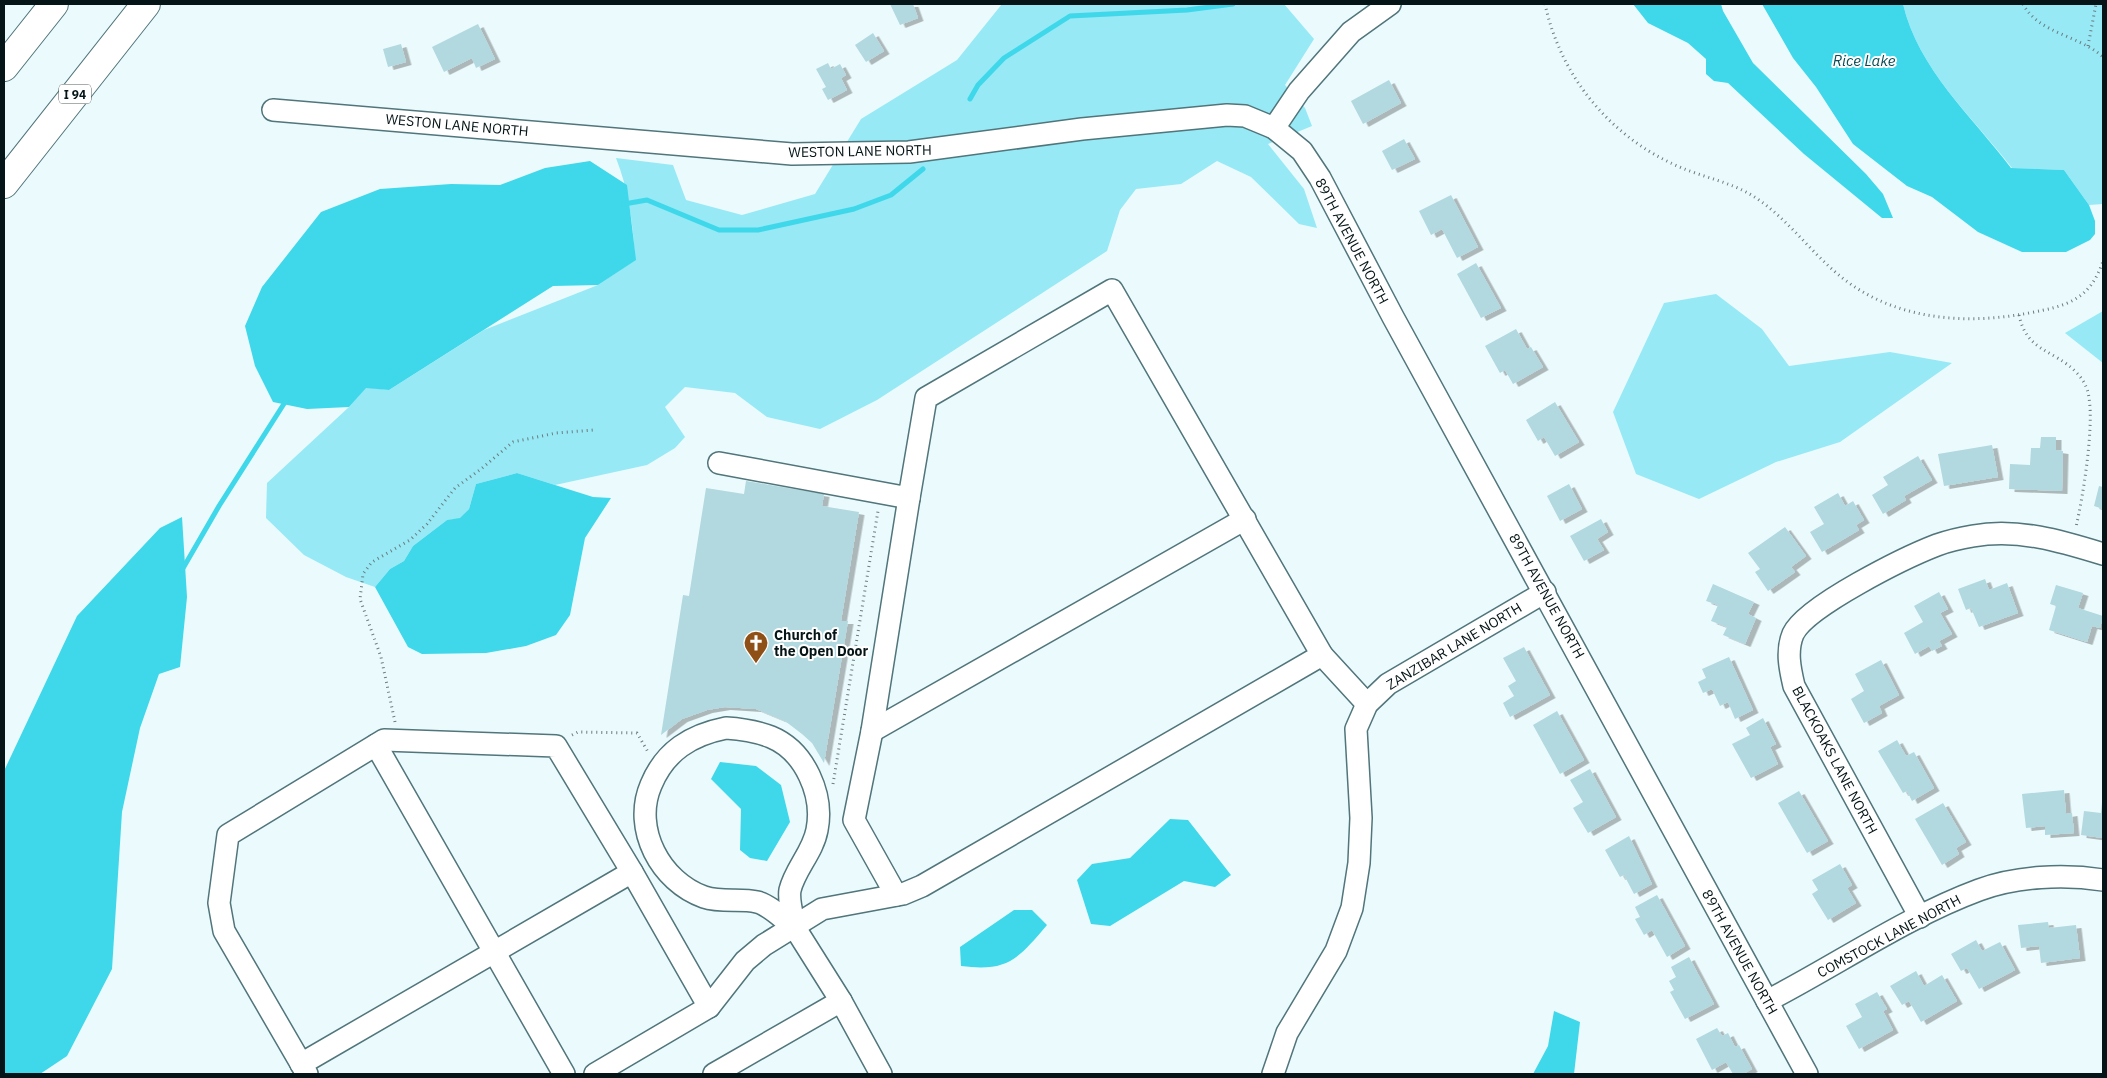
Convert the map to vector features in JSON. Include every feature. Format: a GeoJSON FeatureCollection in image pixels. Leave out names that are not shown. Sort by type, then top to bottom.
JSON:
{"type":"FeatureCollection","features":[{"type":"Feature","properties":{"kind":"highway"},"geometry":{"type":"LineString","coordinates":[[4,67],[54,4]]}},
{"type":"Feature","properties":{"kind":"highway","name":"I 94"},"geometry":{"type":"LineString","coordinates":[[4,184],[146,4]]}},
{"type":"Feature","properties":{"kind":"street"},"geometry":{"type":"LineString","coordinates":[[1274,128],[1299,91],[1351,32],[1390,4]]}},
{"type":"Feature","properties":{"kind":"street","name":"WESTON LANE NORTH"},"geometry":{"type":"LineString","coordinates":[[273,110],[792,154],[909,152],[1082,129],[1227,115],[1246,116],[1274,128]]}},
{"type":"Feature","properties":{"kind":"street","name":"89TH AVENUE NORTH"},"geometry":{"type":"LineString","coordinates":[[1274,128],[1302,151],[1320,178],[1393,317],[1807,1074]]}},
{"type":"Feature","properties":{"kind":"street"},"geometry":{"type":"LineString","coordinates":[[896,895],[854,820],[872,731],[926,398],[1112,290],[1322,655],[1367,704]]}},
{"type":"Feature","properties":{"kind":"street"},"geometry":{"type":"LineString","coordinates":[[719,463],[909,498]]}},
{"type":"Feature","properties":{"kind":"street"},"geometry":{"type":"LineString","coordinates":[[872,731],[1245,519]]}},
{"type":"Feature","properties":{"kind":"street","name":"BLACKOAKS LANE NORTH"},"geometry":{"type":"LineString","coordinates":[[1920,917],[1794,686],[1789,666],[1789,648],[1794,633],[1803,620],[1818,608],[1904,560],[1938,545],[1974,536],[2033,535],[2073,544],[2103,554]]}},
{"type":"Feature","properties":{"kind":"street","name":"ZANZIBAR LANE NORTH"},"geometry":{"type":"LineString","coordinates":[[1273,1074],[1287,1033],[1336,951],[1352,908],[1359,863],[1361,818],[1355,749],[1356,729],[1367,704],[1388,684],[1545,592]]}},
{"type":"Feature","properties":{"kind":"street"},"geometry":{"type":"LineString","coordinates":[[595,1074],[710,1008],[745,961],[764,945],[795,928],[822,909],[896,895],[922,886],[1322,655]]}},
{"type":"Feature","properties":{"kind":"street"},"geometry":{"type":"LineString","coordinates":[[795,928],[790,889],[812,846],[817,831],[819,811],[815,791],[807,771],[792,751],[772,737],[749,730],[726,728],[696,736],[684,743],[661,764],[648,792],[645,813],[647,834],[657,858],[669,875],[688,889],[705,897],[733,902],[758,902],[795,928],[841,1001],[881,1074]]}},
{"type":"Feature","properties":{"kind":"street"},"geometry":{"type":"LineString","coordinates":[[632,872],[493,952],[304,1069],[224,931],[219,903],[228,835],[384,740],[556,746],[632,872],[710,1008]]}},
{"type":"Feature","properties":{"kind":"street"},"geometry":{"type":"LineString","coordinates":[[376,745],[564,1074]]}},
{"type":"Feature","properties":{"kind":"street","name":"COMSTOCK LANE NORTH"},"geometry":{"type":"LineString","coordinates":[[1767,1001],[1920,917],[1980,889],[2018,880],[2058,877],[2103,880]]}},
{"type":"Feature","properties":{"kind":"street"},"geometry":{"type":"LineString","coordinates":[[714,1074],[841,1001]]}},
{"type":"Feature","properties":{"kind":"path"},"geometry":{"type":"LineString","coordinates":[[1545,4],[1554,36],[1581,87],[1604,115],[1632,141],[1683,168],[1733,186],[1756,198],[1844,280],[1889,304],[1918,314],[1947,319],[1988,319],[2020,315],[2060,306],[2082,295],[2096,280],[2103,261]]}},
{"type":"Feature","properties":{"kind":"path"},"geometry":{"type":"LineString","coordinates":[[2023,4],[2033,19],[2088,46],[2103,57]]}},
{"type":"Feature","properties":{"kind":"path"},"geometry":{"type":"LineString","coordinates":[[2088,46],[2096,4]]}},
{"type":"Feature","properties":{"kind":"path"},"geometry":{"type":"LineString","coordinates":[[2020,315],[2025,335],[2030,342],[2076,372],[2082,379],[2089,398],[2088,443],[2082,498],[2073,544]]}},
{"type":"Feature","properties":{"kind":"path"},"geometry":{"type":"LineString","coordinates":[[398,740],[381,657],[360,599],[363,574],[372,562],[410,540],[427,524],[455,488],[513,442],[556,433],[594,430]]}},
{"type":"Feature","properties":{"kind":"path"},"geometry":{"type":"LineString","coordinates":[[832,789],[882,493]]}},
{"type":"Feature","properties":{"kind":"path"},"geometry":{"type":"LineString","coordinates":[[556,746],[578,732],[637,733],[650,757]]}},
{"type":"Feature","properties":{"kind":"shaded area"},"geometry":{"type":"Polygon","coordinates":[[[1002,4],[1284,4],[1314,39],[1285,85],[1305,108],[1312,126],[1268,144],[1304,189],[1317,228],[1299,224],[1251,177],[1217,161],[1181,184],[1136,189],[1120,210],[1107,251],[877,400],[820,429],[767,417],[735,393],[685,387],[665,407],[685,437],[675,448],[647,465],[555,485],[517,473],[476,484],[469,509],[460,519],[447,520],[413,546],[404,561],[390,569],[375,587],[346,577],[304,555],[266,518],[267,483],[349,407],[366,387],[389,390],[484,330],[598,285],[635,260],[630,208],[616,158],[673,165],[686,200],[742,215],[815,194],[861,119],[957,60],[1002,4]]]}},
{"type":"Feature","properties":{"kind":"shaded area"},"geometry":{"type":"Polygon","coordinates":[[[1903,4],[2103,4],[2103,204],[2089,205],[2064,170],[2012,168],[1948,91],[1934,71],[1910,28],[1903,4]]]}},
{"type":"Feature","properties":{"kind":"shaded area"},"geometry":{"type":"Polygon","coordinates":[[[1716,294],[1762,329],[1789,366],[1890,352],[1952,363],[1840,442],[1776,462],[1699,499],[1636,474],[1613,412],[1664,303],[1716,294]]]}},
{"type":"Feature","properties":{"kind":"shaded area"},"geometry":{"type":"Polygon","coordinates":[[[2103,311],[2103,363],[2065,333],[2103,311]]]}},
{"type":"Feature","properties":{"kind":"water"},"geometry":{"type":"Polygon","coordinates":[[[1633,4],[1721,4],[1723,11],[1753,63],[1866,174],[1883,194],[1893,218],[1882,218],[1804,154],[1728,83],[1714,81],[1706,74],[1706,59],[1688,43],[1648,23],[1633,4]]]}},
{"type":"Feature","properties":{"kind":"water","name":"Rice Lake"},"geometry":{"type":"Polygon","coordinates":[[[1762,4],[1903,4],[1910,28],[1933,71],[2011,168],[2064,170],[2089,205],[2095,221],[2095,234],[2090,240],[2066,252],[2022,252],[1978,232],[1932,197],[1907,186],[1853,144],[1816,87],[1793,58],[1762,4]]]}},
{"type":"Feature","properties":{"kind":"water"},"geometry":{"type":"Polygon","coordinates":[[[590,161],[627,185],[636,260],[598,285],[553,286],[389,390],[366,388],[349,407],[307,409],[273,402],[255,366],[245,326],[262,287],[321,212],[380,189],[451,184],[500,185],[545,168],[590,161]]]}},
{"type":"Feature","properties":{"kind":"water"},"geometry":{"type":"Polygon","coordinates":[[[517,473],[593,497],[611,498],[585,538],[570,615],[556,635],[526,646],[486,653],[422,654],[408,647],[375,587],[390,569],[404,561],[413,546],[447,520],[460,518],[469,509],[476,484],[517,473]]]}},
{"type":"Feature","properties":{"kind":"water"},"geometry":{"type":"Polygon","coordinates":[[[182,517],[187,597],[180,667],[159,674],[140,728],[122,812],[112,969],[67,1056],[40,1074],[4,1074],[4,771],[77,616],[160,528],[182,517]]]}},
{"type":"Feature","properties":{"kind":"water"},"geometry":{"type":"Polygon","coordinates":[[[720,762],[756,766],[781,785],[790,822],[767,861],[750,858],[740,850],[741,809],[711,779],[720,762]]]}},
{"type":"Feature","properties":{"kind":"water"},"geometry":{"type":"Polygon","coordinates":[[[1170,819],[1188,820],[1231,875],[1215,887],[1184,881],[1110,926],[1091,924],[1077,880],[1092,864],[1130,858],[1170,819]]]}},
{"type":"Feature","properties":{"kind":"water"},"geometry":{"type":"Polygon","coordinates":[[[1014,910],[1032,910],[1047,925],[1028,947],[1011,961],[990,967],[961,966],[960,947],[1014,910]]]}},
{"type":"Feature","properties":{"kind":"water"},"geometry":{"type":"Polygon","coordinates":[[[1554,1011],[1580,1022],[1574,1074],[1533,1074],[1548,1046],[1554,1011]]]}},
{"type":"Feature","properties":{"kind":"building"},"geometry":{"type":"Polygon","coordinates":[[[890,4],[913,4],[918,18],[900,25],[890,4]]]}},
{"type":"Feature","properties":{"kind":"building"},"geometry":{"type":"Polygon","coordinates":[[[478,24],[495,59],[476,68],[472,58],[444,72],[432,47],[478,24]]]}},
{"type":"Feature","properties":{"kind":"building"},"geometry":{"type":"Polygon","coordinates":[[[873,33],[884,51],[866,62],[855,45],[873,33]]]}},
{"type":"Feature","properties":{"kind":"building"},"geometry":{"type":"Polygon","coordinates":[[[401,44],[406,62],[388,67],[383,49],[401,44]]]}},
{"type":"Feature","properties":{"kind":"building"},"geometry":{"type":"Polygon","coordinates":[[[828,63],[831,69],[840,64],[846,75],[841,78],[847,90],[828,100],[822,89],[826,87],[816,69],[828,63]]]}},
{"type":"Feature","properties":{"kind":"building"},"geometry":{"type":"Polygon","coordinates":[[[1389,80],[1401,103],[1363,124],[1351,101],[1389,80]]]}},
{"type":"Feature","properties":{"kind":"building"},"geometry":{"type":"Polygon","coordinates":[[[1404,139],[1415,159],[1392,170],[1382,151],[1404,139]]]}},
{"type":"Feature","properties":{"kind":"building"},"geometry":{"type":"Polygon","coordinates":[[[1451,195],[1478,247],[1457,258],[1442,229],[1431,235],[1419,211],[1451,195]]]}},
{"type":"Feature","properties":{"kind":"building"},"geometry":{"type":"Polygon","coordinates":[[[1476,263],[1501,308],[1481,318],[1457,274],[1476,263]]]}},
{"type":"Feature","properties":{"kind":"building"},"geometry":{"type":"Polygon","coordinates":[[[1516,329],[1527,349],[1531,347],[1543,367],[1513,384],[1505,370],[1500,373],[1485,346],[1516,329]]]}},
{"type":"Feature","properties":{"kind":"building"},"geometry":{"type":"Polygon","coordinates":[[[1555,402],[1579,442],[1555,456],[1544,437],[1538,441],[1526,420],[1555,402]]]}},
{"type":"Feature","properties":{"kind":"building"},"geometry":{"type":"Polygon","coordinates":[[[2041,437],[2056,437],[2056,450],[2063,451],[2062,491],[2009,489],[2010,464],[2030,465],[2031,448],[2040,448],[2041,437]]]}},
{"type":"Feature","properties":{"kind":"building"},"geometry":{"type":"Polygon","coordinates":[[[1992,445],[1998,477],[1944,486],[1938,454],[1992,445]]]}},
{"type":"Feature","properties":{"kind":"building"},"geometry":{"type":"Polygon","coordinates":[[[1918,456],[1932,480],[1904,496],[1906,500],[1883,514],[1872,495],[1888,485],[1883,477],[1918,456]]]}},
{"type":"Feature","properties":{"kind":"building","name":"Church of the Open Door"},"geometry":{"type":"Polygon","coordinates":[[[746,481],[824,494],[822,506],[859,512],[841,621],[848,621],[824,763],[812,743],[802,734],[785,721],[756,709],[725,707],[707,710],[682,719],[661,735],[683,595],[689,596],[706,488],[744,494],[746,481]]]}},
{"type":"Feature","properties":{"kind":"building"},"geometry":{"type":"Polygon","coordinates":[[[1569,484],[1582,509],[1560,521],[1547,496],[1569,484]]]}},
{"type":"Feature","properties":{"kind":"building"},"geometry":{"type":"Polygon","coordinates":[[[2099,486],[2103,487],[2103,509],[2094,506],[2099,486]]]}},
{"type":"Feature","properties":{"kind":"building"},"geometry":{"type":"Polygon","coordinates":[[[1838,493],[1845,506],[1853,501],[1864,520],[1856,525],[1859,530],[1822,552],[1810,532],[1824,524],[1814,507],[1838,493]]]}},
{"type":"Feature","properties":{"kind":"building"},"geometry":{"type":"Polygon","coordinates":[[[1601,519],[1608,532],[1597,539],[1604,550],[1584,561],[1570,536],[1601,519]]]}},
{"type":"Feature","properties":{"kind":"building"},"geometry":{"type":"Polygon","coordinates":[[[1785,527],[1806,556],[1791,567],[1795,572],[1768,591],[1755,572],[1760,569],[1748,553],[1785,527]]]}},
{"type":"Feature","properties":{"kind":"building"},"geometry":{"type":"Polygon","coordinates":[[[1985,579],[1989,590],[2007,583],[2018,613],[1979,627],[1971,608],[1966,610],[1958,589],[1985,579]]]}},
{"type":"Feature","properties":{"kind":"building"},"geometry":{"type":"Polygon","coordinates":[[[1713,584],[1754,602],[1748,614],[1756,618],[1745,644],[1723,635],[1727,627],[1711,621],[1718,605],[1706,601],[1713,584]]]}},
{"type":"Feature","properties":{"kind":"building"},"geometry":{"type":"Polygon","coordinates":[[[2056,585],[2083,593],[2078,608],[2103,616],[2100,628],[2092,626],[2087,642],[2049,630],[2056,606],[2050,604],[2056,585]]]}},
{"type":"Feature","properties":{"kind":"building"},"geometry":{"type":"Polygon","coordinates":[[[1939,592],[1948,609],[1940,613],[1952,634],[1939,641],[1942,646],[1932,651],[1929,646],[1915,654],[1904,633],[1923,622],[1914,606],[1939,592]]]}},
{"type":"Feature","properties":{"kind":"building"},"geometry":{"type":"Polygon","coordinates":[[[1524,647],[1550,695],[1510,717],[1503,703],[1514,696],[1508,686],[1516,681],[1503,658],[1524,647]]]}},
{"type":"Feature","properties":{"kind":"building"},"geometry":{"type":"Polygon","coordinates":[[[1729,657],[1753,710],[1735,719],[1728,702],[1720,706],[1712,689],[1703,693],[1698,682],[1706,678],[1702,669],[1729,657]]]}},
{"type":"Feature","properties":{"kind":"building"},"geometry":{"type":"Polygon","coordinates":[[[1881,660],[1899,695],[1879,706],[1882,713],[1864,723],[1851,699],[1864,691],[1855,674],[1881,660]]]}},
{"type":"Feature","properties":{"kind":"building"},"geometry":{"type":"Polygon","coordinates":[[[1557,711],[1584,760],[1560,774],[1533,725],[1557,711]]]}},
{"type":"Feature","properties":{"kind":"building"},"geometry":{"type":"Polygon","coordinates":[[[1763,718],[1776,744],[1770,747],[1778,764],[1751,778],[1732,744],[1750,735],[1746,728],[1763,718]]]}},
{"type":"Feature","properties":{"kind":"building"},"geometry":{"type":"Polygon","coordinates":[[[1897,740],[1906,756],[1914,752],[1934,788],[1912,801],[1907,791],[1903,793],[1878,751],[1897,740]]]}},
{"type":"Feature","properties":{"kind":"building"},"geometry":{"type":"Polygon","coordinates":[[[1590,769],[1616,817],[1588,833],[1573,808],[1583,802],[1570,780],[1590,769]]]}},
{"type":"Feature","properties":{"kind":"building"},"geometry":{"type":"Polygon","coordinates":[[[2064,790],[2066,814],[2072,813],[2074,833],[2045,835],[2045,826],[2026,828],[2022,794],[2064,790]]]}},
{"type":"Feature","properties":{"kind":"building"},"geometry":{"type":"Polygon","coordinates":[[[1799,791],[1828,841],[1807,853],[1778,803],[1799,791]]]}},
{"type":"Feature","properties":{"kind":"building"},"geometry":{"type":"Polygon","coordinates":[[[2102,802],[2103,838],[2081,835],[2084,811],[2101,813],[2102,802]]]}},
{"type":"Feature","properties":{"kind":"building"},"geometry":{"type":"Polygon","coordinates":[[[1943,803],[1966,842],[1956,848],[1959,854],[1942,865],[1915,819],[1943,803]]]}},
{"type":"Feature","properties":{"kind":"building"},"geometry":{"type":"Polygon","coordinates":[[[1629,836],[1652,884],[1634,894],[1624,875],[1620,877],[1605,850],[1629,836]]]}},
{"type":"Feature","properties":{"kind":"building"},"geometry":{"type":"Polygon","coordinates":[[[1840,864],[1852,885],[1847,888],[1856,903],[1828,920],[1812,894],[1818,890],[1812,880],[1840,864]]]}},
{"type":"Feature","properties":{"kind":"building"},"geometry":{"type":"Polygon","coordinates":[[[1657,895],[1685,946],[1667,957],[1652,930],[1644,935],[1635,919],[1640,917],[1635,907],[1657,895]]]}},
{"type":"Feature","properties":{"kind":"building"},"geometry":{"type":"Polygon","coordinates":[[[2048,922],[2049,928],[2076,925],[2080,958],[2041,963],[2039,946],[2021,948],[2018,925],[2048,922]]]}},
{"type":"Feature","properties":{"kind":"building"},"geometry":{"type":"Polygon","coordinates":[[[1976,940],[1982,951],[2000,942],[2015,970],[1979,989],[1967,968],[1961,971],[1951,954],[1976,940]]]}},
{"type":"Feature","properties":{"kind":"building"},"geometry":{"type":"Polygon","coordinates":[[[1689,957],[1714,1004],[1685,1019],[1670,992],[1674,990],[1669,981],[1676,977],[1671,967],[1689,957]]]}},
{"type":"Feature","properties":{"kind":"building"},"geometry":{"type":"Polygon","coordinates":[[[1916,971],[1924,986],[1942,975],[1957,1001],[1921,1022],[1909,1001],[1902,1005],[1890,986],[1916,971]]]}},
{"type":"Feature","properties":{"kind":"building"},"geometry":{"type":"Polygon","coordinates":[[[1877,992],[1887,1009],[1883,1011],[1893,1030],[1859,1049],[1846,1026],[1862,1017],[1855,1004],[1877,992]]]}},
{"type":"Feature","properties":{"kind":"building"},"geometry":{"type":"Polygon","coordinates":[[[1717,1028],[1722,1036],[1728,1033],[1735,1047],[1739,1045],[1752,1069],[1743,1074],[1733,1074],[1726,1062],[1712,1070],[1696,1039],[1717,1028]]]}},
{"type":"Feature","properties":{"kind":"waterway"},"geometry":{"type":"LineString","coordinates":[[970,99],[978,85],[1004,58],[1070,16],[1187,10],[1233,4]]}},
{"type":"Feature","properties":{"kind":"waterway"},"geometry":{"type":"LineString","coordinates":[[624,204],[647,200],[719,230],[758,230],[854,209],[891,195],[923,169]]}},
{"type":"Feature","properties":{"kind":"waterway"},"geometry":{"type":"LineString","coordinates":[[182,570],[219,506],[287,399]]}},
{"type":"Feature","properties":{"kind":"place","name":"Church of the Open Door"},"geometry":{"type":"Point","coordinates":[756,664]}}]}
